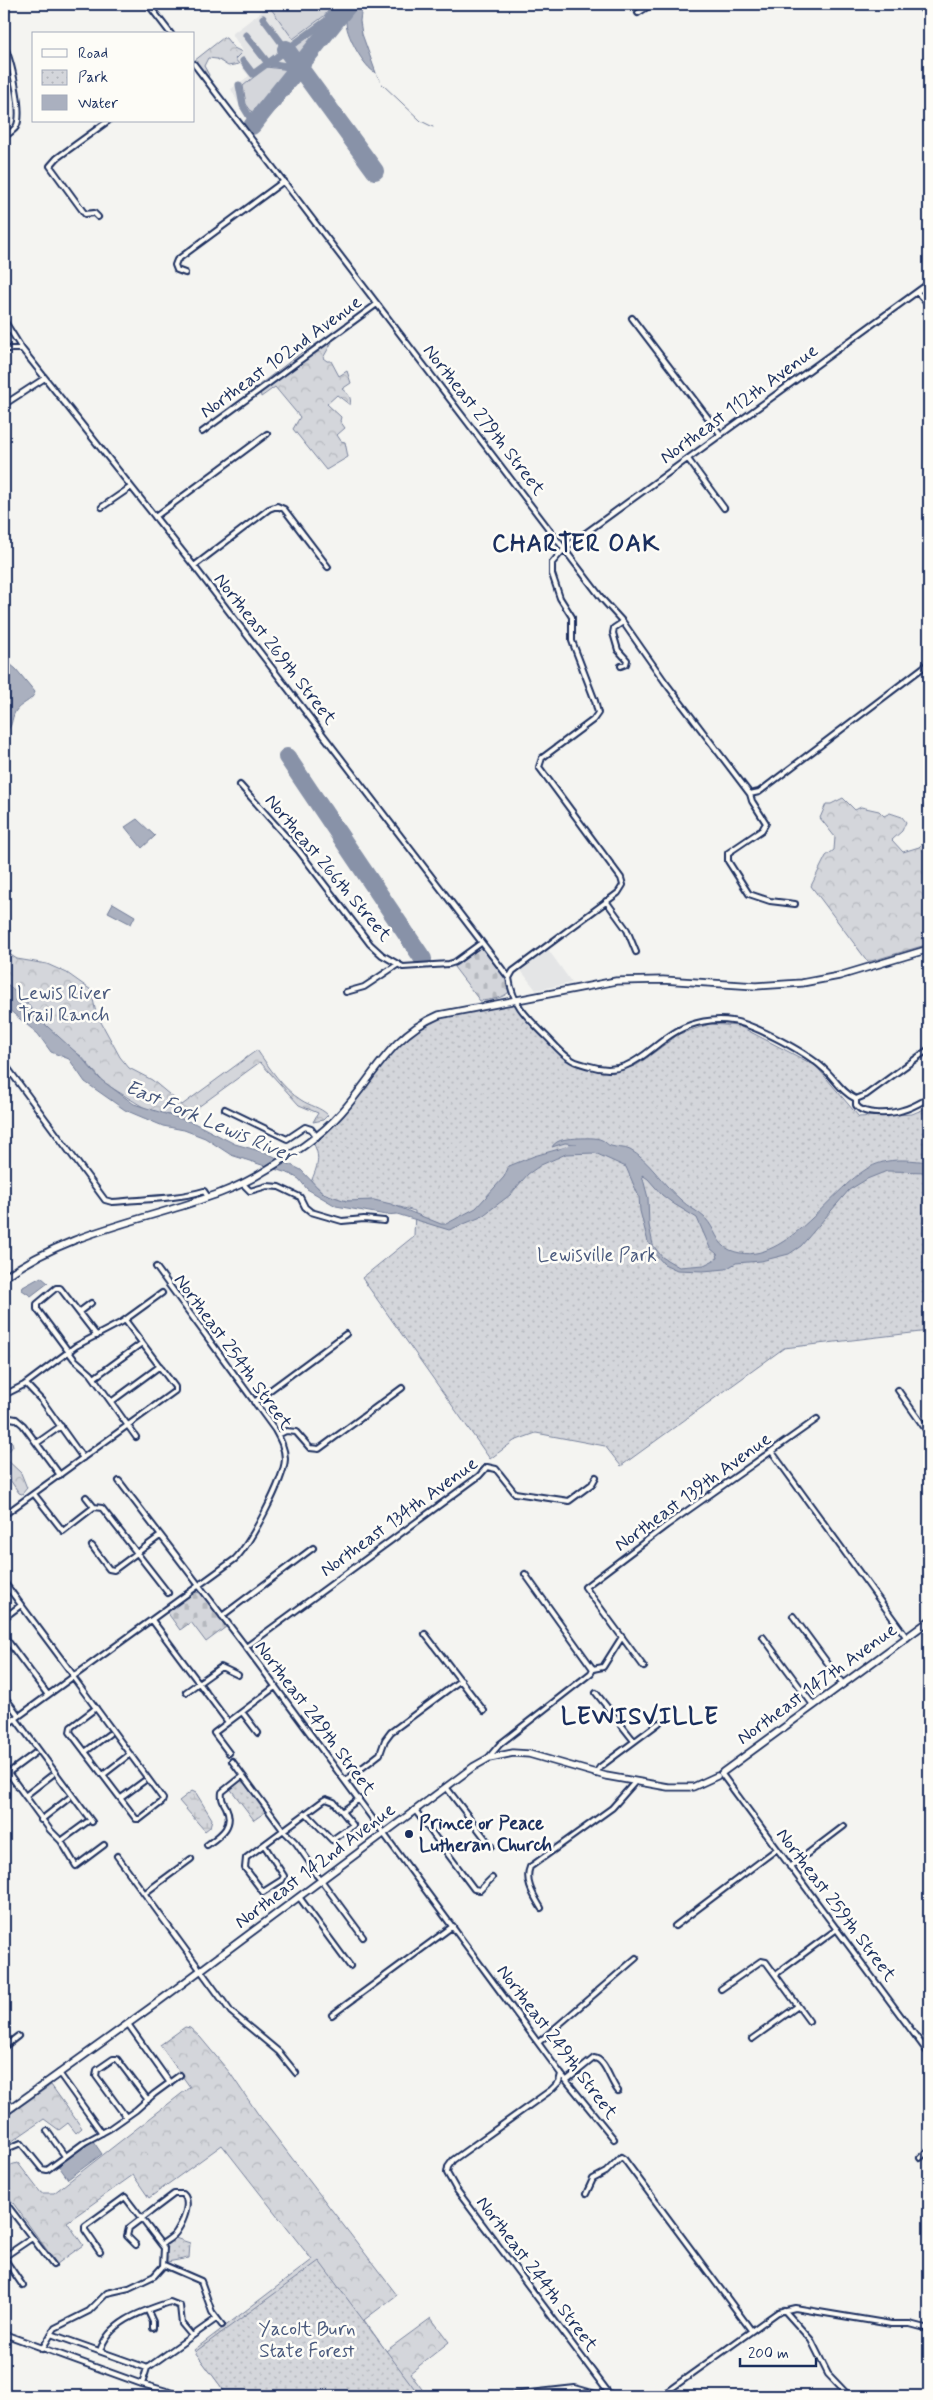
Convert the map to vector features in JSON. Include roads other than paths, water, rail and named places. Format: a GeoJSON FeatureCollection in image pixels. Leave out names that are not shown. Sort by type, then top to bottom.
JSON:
{"type":"FeatureCollection","features":[{"type":"Feature","properties":{"kind":"main road"},"geometry":{"type":"LineString","coordinates":[[4,1278],[45,1253],[74,1240],[208,1198],[261,1174],[317,1137],[350,1103],[388,1050],[413,1028],[441,1014],[594,984],[633,980],[746,986],[792,984],[839,976],[929,949]]}},
{"type":"Feature","properties":{"kind":"main road","name":"Northeast 147th Avenue"},"geometry":{"type":"LineString","coordinates":[[489,1758],[504,1754],[529,1754],[595,1774],[635,1782],[682,1788],[703,1783],[720,1774],[929,1621]]}},
{"type":"Feature","properties":{"kind":"main road","name":"Northeast 142nd Avenue"},"geometry":{"type":"LineString","coordinates":[[4,2113],[128,2024],[446,1787],[489,1758]]}},
{"type":"Feature","properties":{"kind":"street"},"geometry":{"type":"LineString","coordinates":[[148,4],[169,32]]}},
{"type":"Feature","properties":{"kind":"street"},"geometry":{"type":"LineString","coordinates":[[638,13],[652,4]]}},
{"type":"Feature","properties":{"kind":"street"},"geometry":{"type":"LineString","coordinates":[[919,4],[929,17]]}},
{"type":"Feature","properties":{"kind":"street"},"geometry":{"type":"LineString","coordinates":[[4,46],[14,80],[19,118],[16,128],[4,137]]}},
{"type":"Feature","properties":{"kind":"street","name":"Northeast 279th Street"},"geometry":{"type":"LineString","coordinates":[[195,65],[603,600],[623,622],[665,682],[750,794],[752,801],[766,823],[762,830],[728,853],[728,861],[749,894],[770,901],[796,904]]}},
{"type":"Feature","properties":{"kind":"street"},"geometry":{"type":"LineString","coordinates":[[98,217],[94,213],[85,214],[50,166],[57,158],[107,122]]}},
{"type":"Feature","properties":{"kind":"street"},"geometry":{"type":"LineString","coordinates":[[185,274],[180,273],[176,267],[177,260],[284,181]]}},
{"type":"Feature","properties":{"kind":"street","name":"Northeast 112th Avenue"},"geometry":{"type":"LineString","coordinates":[[565,548],[929,283]]}},
{"type":"Feature","properties":{"kind":"street"},"geometry":{"type":"LineString","coordinates":[[916,292],[929,306]]}},
{"type":"Feature","properties":{"kind":"street","name":"Northeast 102nd Avenue"},"geometry":{"type":"LineString","coordinates":[[202,432],[377,304]]}},
{"type":"Feature","properties":{"kind":"street"},"geometry":{"type":"LineString","coordinates":[[632,318],[721,435]]}},
{"type":"Feature","properties":{"kind":"street","name":"Northeast 269th Street"},"geometry":{"type":"LineString","coordinates":[[4,320],[22,349],[194,566],[480,944],[509,978],[515,999],[522,1013],[564,1054],[576,1062],[598,1069],[614,1070],[629,1065],[645,1056],[679,1030],[720,1019],[749,1025],[809,1057],[828,1071],[843,1091],[856,1099],[856,1106],[861,1110],[889,1112],[904,1110],[929,1098]]}},
{"type":"Feature","properties":{"kind":"street"},"geometry":{"type":"LineString","coordinates":[[4,349],[22,349]]}},
{"type":"Feature","properties":{"kind":"street"},"geometry":{"type":"LineString","coordinates":[[5,404],[45,378]]}},
{"type":"Feature","properties":{"kind":"street"},"geometry":{"type":"LineString","coordinates":[[156,517],[267,434]]}},
{"type":"Feature","properties":{"kind":"street"},"geometry":{"type":"LineString","coordinates":[[688,459],[724,508]]}},
{"type":"Feature","properties":{"kind":"street"},"geometry":{"type":"LineString","coordinates":[[102,506],[131,487]]}},
{"type":"Feature","properties":{"kind":"street"},"geometry":{"type":"LineString","coordinates":[[194,566],[269,509],[277,506],[284,509],[328,567]]}},
{"type":"Feature","properties":{"kind":"street"},"geometry":{"type":"LineString","coordinates":[[509,978],[513,971],[620,891],[623,883],[540,770],[539,763],[542,758],[593,720],[598,713],[572,641],[572,617],[560,598],[552,574],[552,563],[565,548]]}},
{"type":"Feature","properties":{"kind":"street"},"geometry":{"type":"LineString","coordinates":[[621,666],[626,664],[628,660],[618,650],[612,633],[614,628],[623,622]]}},
{"type":"Feature","properties":{"kind":"street"},"geometry":{"type":"LineString","coordinates":[[750,794],[758,792],[929,663]]}},
{"type":"Feature","properties":{"kind":"street","name":"Northeast 266th Street"},"geometry":{"type":"LineString","coordinates":[[240,785],[299,850],[370,944],[397,965]]}},
{"type":"Feature","properties":{"kind":"street"},"geometry":{"type":"LineString","coordinates":[[606,902],[627,930],[636,952]]}},
{"type":"Feature","properties":{"kind":"street"},"geometry":{"type":"LineString","coordinates":[[346,992],[364,987],[397,965],[408,968],[425,964],[449,964],[480,944]]}},
{"type":"Feature","properties":{"kind":"street"},"geometry":{"type":"LineString","coordinates":[[856,1099],[866,1095],[929,1049]]}},
{"type":"Feature","properties":{"kind":"street"},"geometry":{"type":"LineString","coordinates":[[4,1063],[105,1200],[112,1202],[172,1195],[187,1196],[204,1191],[208,1198]]}},
{"type":"Feature","properties":{"kind":"street"},"geometry":{"type":"LineString","coordinates":[[225,1109],[287,1139],[305,1128],[311,1130],[317,1137]]}},
{"type":"Feature","properties":{"kind":"street"},"geometry":{"type":"LineString","coordinates":[[242,1184],[250,1191],[272,1186],[286,1189],[300,1198],[305,1207],[311,1212],[342,1221],[364,1219],[384,1221]]}},
{"type":"Feature","properties":{"kind":"street","name":"Northeast 254th Street"},"geometry":{"type":"LineString","coordinates":[[156,1267],[278,1435],[284,1454],[281,1476],[248,1542],[235,1559],[198,1586]]}},
{"type":"Feature","properties":{"kind":"street"},"geometry":{"type":"LineString","coordinates":[[97,1336],[59,1288],[36,1306],[69,1352],[94,1378],[136,1437]]}},
{"type":"Feature","properties":{"kind":"street"},"geometry":{"type":"LineString","coordinates":[[4,1395],[26,1384],[69,1352],[125,1320],[162,1293]]}},
{"type":"Feature","properties":{"kind":"street"},"geometry":{"type":"LineString","coordinates":[[79,1312],[92,1303]]}},
{"type":"Feature","properties":{"kind":"street"},"geometry":{"type":"LineString","coordinates":[[5,1508],[6,1513],[176,1391],[160,1366],[125,1320]]}},
{"type":"Feature","properties":{"kind":"street"},"geometry":{"type":"LineString","coordinates":[[254,1402],[346,1334]]}},
{"type":"Feature","properties":{"kind":"street"},"geometry":{"type":"LineString","coordinates":[[94,1378],[142,1343]]}},
{"type":"Feature","properties":{"kind":"street"},"geometry":{"type":"LineString","coordinates":[[111,1402],[160,1366]]}},
{"type":"Feature","properties":{"kind":"street"},"geometry":{"type":"LineString","coordinates":[[26,1384],[61,1426],[83,1458]]}},
{"type":"Feature","properties":{"kind":"street"},"geometry":{"type":"LineString","coordinates":[[278,1435],[286,1432],[296,1432],[310,1448],[319,1449],[402,1388]]}},
{"type":"Feature","properties":{"kind":"street"},"geometry":{"type":"LineString","coordinates":[[898,1390],[929,1434]]}},
{"type":"Feature","properties":{"kind":"street"},"geometry":{"type":"LineString","coordinates":[[4,1416],[20,1421],[60,1475]]}},
{"type":"Feature","properties":{"kind":"street","name":"Northeast 139th Avenue"},"geometry":{"type":"LineString","coordinates":[[622,1637],[585,1587],[667,1525],[817,1419]]}},
{"type":"Feature","properties":{"kind":"street"},"geometry":{"type":"LineString","coordinates":[[37,1443],[61,1426]]}},
{"type":"Feature","properties":{"kind":"street"},"geometry":{"type":"LineString","coordinates":[[772,1452],[907,1638]]}},
{"type":"Feature","properties":{"kind":"street","name":"Northeast 134th Avenue"},"geometry":{"type":"LineString","coordinates":[[246,1647],[479,1476],[487,1467],[496,1469],[515,1493],[569,1501],[592,1484],[596,1477]]}},
{"type":"Feature","properties":{"kind":"street","name":"Northeast 249th Street"},"geometry":{"type":"LineString","coordinates":[[119,1481],[246,1647],[561,2074],[614,2139]]}},
{"type":"Feature","properties":{"kind":"street"},"geometry":{"type":"LineString","coordinates":[[34,1494],[63,1530],[94,1507],[102,1508],[168,1593]]}},
{"type":"Feature","properties":{"kind":"street"},"geometry":{"type":"LineString","coordinates":[[86,1497],[94,1507]]}},
{"type":"Feature","properties":{"kind":"street"},"geometry":{"type":"LineString","coordinates":[[92,1546],[112,1570],[160,1536]]}},
{"type":"Feature","properties":{"kind":"street"},"geometry":{"type":"LineString","coordinates":[[222,1616],[313,1548]]}},
{"type":"Feature","properties":{"kind":"street"},"geometry":{"type":"LineString","coordinates":[[525,1574],[593,1669]]}},
{"type":"Feature","properties":{"kind":"street"},"geometry":{"type":"LineString","coordinates":[[4,1582],[164,1801],[140,1820],[136,1819],[69,1729],[96,1708]]}},
{"type":"Feature","properties":{"kind":"street"},"geometry":{"type":"LineString","coordinates":[[4,1727],[198,1586]]}},
{"type":"Feature","properties":{"kind":"street"},"geometry":{"type":"LineString","coordinates":[[4,1618],[21,1605]]}},
{"type":"Feature","properties":{"kind":"street"},"geometry":{"type":"LineString","coordinates":[[793,1616],[843,1684]]}},
{"type":"Feature","properties":{"kind":"street"},"geometry":{"type":"LineString","coordinates":[[152,1620],[228,1722]]}},
{"type":"Feature","properties":{"kind":"street"},"geometry":{"type":"LineString","coordinates":[[426,1634],[484,1711]]}},
{"type":"Feature","properties":{"kind":"street"},"geometry":{"type":"LineString","coordinates":[[4,1636],[48,1695]]}},
{"type":"Feature","properties":{"kind":"street"},"geometry":{"type":"LineString","coordinates":[[622,1637],[644,1667]]}},
{"type":"Feature","properties":{"kind":"street","name":"Northeast 142nd Avenue"},"geometry":{"type":"LineString","coordinates":[[489,1758],[500,1744],[591,1673],[593,1669],[603,1667],[622,1637]]}},
{"type":"Feature","properties":{"kind":"street"},"geometry":{"type":"LineString","coordinates":[[763,1637],[813,1705]]}},
{"type":"Feature","properties":{"kind":"street"},"geometry":{"type":"LineString","coordinates":[[186,1692],[222,1666],[238,1675]]}},
{"type":"Feature","properties":{"kind":"street"},"geometry":{"type":"LineString","coordinates":[[345,1781],[380,1754],[385,1740],[391,1732],[460,1680]]}},
{"type":"Feature","properties":{"kind":"street"},"geometry":{"type":"LineString","coordinates":[[229,1753],[214,1733],[275,1687]]}},
{"type":"Feature","properties":{"kind":"street"},"geometry":{"type":"LineString","coordinates":[[596,1693],[634,1741]]}},
{"type":"Feature","properties":{"kind":"street"},"geometry":{"type":"LineString","coordinates":[[4,1696],[92,1822]]}},
{"type":"Feature","properties":{"kind":"street"},"geometry":{"type":"LineString","coordinates":[[242,1712],[258,1733]]}},
{"type":"Feature","properties":{"kind":"street"},"geometry":{"type":"LineString","coordinates":[[595,1774],[600,1766],[659,1723]]}},
{"type":"Feature","properties":{"kind":"street"},"geometry":{"type":"LineString","coordinates":[[86,1752],[109,1734]]}},
{"type":"Feature","properties":{"kind":"street"},"geometry":{"type":"LineString","coordinates":[[8,1773],[35,1753]]}},
{"type":"Feature","properties":{"kind":"street"},"geometry":{"type":"LineString","coordinates":[[103,1775],[130,1754]]}},
{"type":"Feature","properties":{"kind":"street"},"geometry":{"type":"LineString","coordinates":[[232,1761],[283,1830],[296,1843],[363,1936]]}},
{"type":"Feature","properties":{"kind":"street"},"geometry":{"type":"LineString","coordinates":[[4,1767],[42,1820],[61,1841],[76,1866],[104,1845]]}},
{"type":"Feature","properties":{"kind":"street","name":"Northeast 259th Street"},"geometry":{"type":"LineString","coordinates":[[720,1774],[929,2054]]}},
{"type":"Feature","properties":{"kind":"street"},"geometry":{"type":"LineString","coordinates":[[25,1796],[52,1776]]}},
{"type":"Feature","properties":{"kind":"street"},"geometry":{"type":"LineString","coordinates":[[207,1845],[228,1828],[229,1814],[222,1799],[222,1792],[242,1776]]}},
{"type":"Feature","properties":{"kind":"street"},"geometry":{"type":"LineString","coordinates":[[121,1798],[144,1780]]}},
{"type":"Feature","properties":{"kind":"street"},"geometry":{"type":"LineString","coordinates":[[541,1908],[529,1884],[528,1874],[530,1867],[612,1808],[635,1782]]}},
{"type":"Feature","properties":{"kind":"street"},"geometry":{"type":"LineString","coordinates":[[446,1787],[491,1846]]}},
{"type":"Feature","properties":{"kind":"street"},"geometry":{"type":"LineString","coordinates":[[42,1820],[69,1798]]}},
{"type":"Feature","properties":{"kind":"street"},"geometry":{"type":"LineString","coordinates":[[264,1844],[283,1872],[284,1878],[263,1892],[245,1868],[244,1862],[246,1858],[264,1844],[306,1813],[328,1799],[343,1811],[353,1823],[351,1827],[332,1840],[306,1813]]}},
{"type":"Feature","properties":{"kind":"street"},"geometry":{"type":"LineString","coordinates":[[343,1811],[359,1799]]}},
{"type":"Feature","properties":{"kind":"street"},"geometry":{"type":"LineString","coordinates":[[415,1810],[474,1889],[480,1890],[492,1878]]}},
{"type":"Feature","properties":{"kind":"street"},"geometry":{"type":"LineString","coordinates":[[61,1841],[87,1822]]}},
{"type":"Feature","properties":{"kind":"street"},"geometry":{"type":"LineString","coordinates":[[790,1867],[844,1826]]}},
{"type":"Feature","properties":{"kind":"street"},"geometry":{"type":"LineString","coordinates":[[675,1926],[777,1849]]}},
{"type":"Feature","properties":{"kind":"street"},"geometry":{"type":"LineString","coordinates":[[116,1856],[231,2012],[279,2052],[296,2073]]}},
{"type":"Feature","properties":{"kind":"street"},"geometry":{"type":"LineString","coordinates":[[144,1893],[191,1859]]}},
{"type":"Feature","properties":{"kind":"street"},"geometry":{"type":"LineString","coordinates":[[299,1897],[350,1966]]}},
{"type":"Feature","properties":{"kind":"street"},"geometry":{"type":"LineString","coordinates":[[332,2016],[453,1926]]}},
{"type":"Feature","properties":{"kind":"street"},"geometry":{"type":"LineString","coordinates":[[776,1974],[837,1929]]}},
{"type":"Feature","properties":{"kind":"street"},"geometry":{"type":"LineString","coordinates":[[539,2042],[636,1958]]}},
{"type":"Feature","properties":{"kind":"street"},"geometry":{"type":"LineString","coordinates":[[721,1990],[761,1960],[766,1962],[776,1974],[809,2021]]}},
{"type":"Feature","properties":{"kind":"street"},"geometry":{"type":"LineString","coordinates":[[752,2039],[798,2006]]}},
{"type":"Feature","properties":{"kind":"street"},"geometry":{"type":"LineString","coordinates":[[128,2024],[170,2083]]}},
{"type":"Feature","properties":{"kind":"street"},"geometry":{"type":"LineString","coordinates":[[4,2047],[18,2036]]}},
{"type":"Feature","properties":{"kind":"street"},"geometry":{"type":"LineString","coordinates":[[126,2118],[96,2073],[116,2058],[148,2100]]}},
{"type":"Feature","properties":{"kind":"street"},"geometry":{"type":"LineString","coordinates":[[567,2080],[594,2058],[599,2059],[604,2064],[609,2079],[618,2091]]}},
{"type":"Feature","properties":{"kind":"street"},"geometry":{"type":"LineString","coordinates":[[59,2074],[102,2133]]}},
{"type":"Feature","properties":{"kind":"street","name":"Northeast 244th Street"},"geometry":{"type":"LineString","coordinates":[[561,2074],[557,2085],[454,2160],[447,2171],[450,2181],[611,2396]]}},
{"type":"Feature","properties":{"kind":"street"},"geometry":{"type":"LineString","coordinates":[[4,2150],[20,2142],[44,2170],[126,2118],[180,2075]]}},
{"type":"Feature","properties":{"kind":"street"},"geometry":{"type":"LineString","coordinates":[[4,2096],[12,2107]]}},
{"type":"Feature","properties":{"kind":"street"},"geometry":{"type":"LineString","coordinates":[[47,2131],[65,2156]]}},
{"type":"Feature","properties":{"kind":"street"},"geometry":{"type":"LineString","coordinates":[[920,2158],[929,2150]]}},
{"type":"Feature","properties":{"kind":"street"},"geometry":{"type":"LineString","coordinates":[[586,2194],[593,2179],[606,2172],[621,2158],[624,2159],[751,2330]]}},
{"type":"Feature","properties":{"kind":"street"},"geometry":{"type":"LineString","coordinates":[[136,2245],[128,2238],[126,2231],[174,2194],[181,2193],[186,2197],[188,2203],[178,2230],[162,2244]]}},
{"type":"Feature","properties":{"kind":"street"},"geometry":{"type":"LineString","coordinates":[[42,2349],[50,2334],[56,2328],[89,2311],[107,2293],[129,2288],[154,2276],[164,2265],[165,2252],[162,2244],[125,2197],[86,2224],[85,2230],[100,2252]]}},
{"type":"Feature","properties":{"kind":"street"},"geometry":{"type":"LineString","coordinates":[[4,2200],[53,2265]]}},
{"type":"Feature","properties":{"kind":"street"},"geometry":{"type":"LineString","coordinates":[[23,2286],[4,2258],[32,2238]]}},
{"type":"Feature","properties":{"kind":"street"},"geometry":{"type":"LineString","coordinates":[[164,2265],[202,2282],[216,2318],[222,2325]]}},
{"type":"Feature","properties":{"kind":"street"},"geometry":{"type":"LineString","coordinates":[[100,2351],[106,2337],[116,2325],[172,2302],[179,2304],[182,2311],[182,2324],[192,2336]]}},
{"type":"Feature","properties":{"kind":"street"},"geometry":{"type":"LineString","coordinates":[[661,2396],[751,2330],[784,2310],[795,2308],[891,2324],[910,2324],[925,2328]]}},
{"type":"Feature","properties":{"kind":"street"},"geometry":{"type":"LineString","coordinates":[[784,2310],[811,2340],[828,2374],[849,2396]]}},
{"type":"Feature","properties":{"kind":"street"},"geometry":{"type":"LineString","coordinates":[[148,2311],[153,2322],[153,2328]]}},
{"type":"Feature","properties":{"kind":"street"},"geometry":{"type":"LineString","coordinates":[[142,2384],[147,2368],[216,2318]]}},
{"type":"Feature","properties":{"kind":"street"},"geometry":{"type":"LineString","coordinates":[[4,2334],[142,2384],[184,2396]]}},
{"type":"Feature","properties":{"kind":"street"},"geometry":{"type":"LineString","coordinates":[[50,2334],[147,2368]]}},
{"type":"Feature","properties":{"kind":"street"},"geometry":{"type":"LineString","coordinates":[[503,2396],[565,2388],[585,2389],[602,2395],[602,2384]]}},
{"type":"Feature","properties":{"kind":"water"},"geometry":{"type":"Polygon","coordinates":[[[358,4],[362,6],[360,21],[362,34],[376,73],[366,64],[356,49],[346,25],[348,15],[358,4]]]}},
{"type":"Feature","properties":{"kind":"water"},"geometry":{"type":"Polygon","coordinates":[[[4,659],[16,669],[35,692],[31,698],[17,709],[9,729],[4,732],[4,659]]]}},
{"type":"Feature","properties":{"kind":"water"},"geometry":{"type":"Polygon","coordinates":[[[137,819],[155,836],[142,848],[125,827],[137,819]]]}},
{"type":"Feature","properties":{"kind":"water"},"geometry":{"type":"Polygon","coordinates":[[[113,903],[135,916],[131,924],[108,912],[113,903]]]}},
{"type":"Feature","properties":{"kind":"water"},"geometry":{"type":"Polygon","coordinates":[[[4,981],[27,1003],[37,1017],[80,1056],[100,1079],[134,1104],[194,1123],[235,1144],[267,1153],[301,1170],[323,1193],[346,1201],[374,1200],[391,1204],[441,1224],[446,1224],[476,1208],[504,1177],[509,1166],[534,1156],[577,1144],[565,1143],[552,1147],[560,1140],[568,1139],[597,1138],[613,1147],[628,1149],[637,1154],[675,1194],[705,1218],[725,1247],[730,1250],[750,1254],[768,1249],[787,1239],[854,1178],[870,1167],[892,1160],[929,1162],[929,1172],[887,1171],[867,1179],[849,1190],[801,1246],[789,1254],[761,1261],[736,1263],[726,1269],[703,1271],[677,1270],[664,1264],[648,1242],[640,1211],[639,1197],[626,1167],[595,1153],[566,1154],[541,1165],[528,1174],[510,1195],[481,1217],[449,1230],[397,1214],[386,1215],[336,1206],[307,1189],[299,1179],[290,1174],[231,1155],[205,1138],[184,1130],[163,1126],[125,1110],[85,1082],[69,1059],[51,1052],[38,1034],[4,1004],[4,981]],[[642,1175],[648,1198],[649,1225],[653,1245],[662,1257],[679,1267],[704,1265],[718,1258],[717,1254],[710,1248],[697,1218],[662,1195],[642,1175]]]}},
{"type":"Feature","properties":{"kind":"water"},"geometry":{"type":"Polygon","coordinates":[[[41,1277],[48,1283],[31,1296],[22,1290],[23,1287],[41,1277]]]}},
{"type":"Feature","properties":{"kind":"water"},"geometry":{"type":"Polygon","coordinates":[[[93,2141],[102,2154],[68,2179],[58,2165],[93,2141]]]}},
{"type":"Feature","properties":{"kind":"waterway"},"geometry":{"type":"LineString","coordinates":[[375,72],[380,80]]}},
{"type":"Feature","properties":{"kind":"waterway"},"geometry":{"type":"LineString","coordinates":[[382,84],[421,121],[433,127]]}},
{"type":"Feature","properties":{"kind":"waterway","name":"East Fork Lewis River"},"geometry":{"type":"LineString","coordinates":[[561,1151],[571,1146],[577,1146]]}},
{"type":"Feature","properties":{"kind":"place","name":"Prince or Peace Lutheran Church"},"geometry":{"type":"Point","coordinates":[409,1834]}},
{"type":"Feature","properties":{"kind":"district","name":"CHARTER OAK"},"geometry":{"type":"Point","coordinates":[576,544]}},
{"type":"Feature","properties":{"kind":"district","name":"LEWISVILLE"},"geometry":{"type":"Point","coordinates":[640,1717]}},
{"type":"Feature","properties":{"kind":"park label","name":"Lewis River Trail Ranch"},"geometry":{"type":"Point","coordinates":[64,1004]}},
{"type":"Feature","properties":{"kind":"park label","name":"Lewisville Park"},"geometry":{"type":"Point","coordinates":[597,1255]}},
{"type":"Feature","properties":{"kind":"park label","name":"Yacolt Burn State Forest"},"geometry":{"type":"Point","coordinates":[307,2340]}}]}
